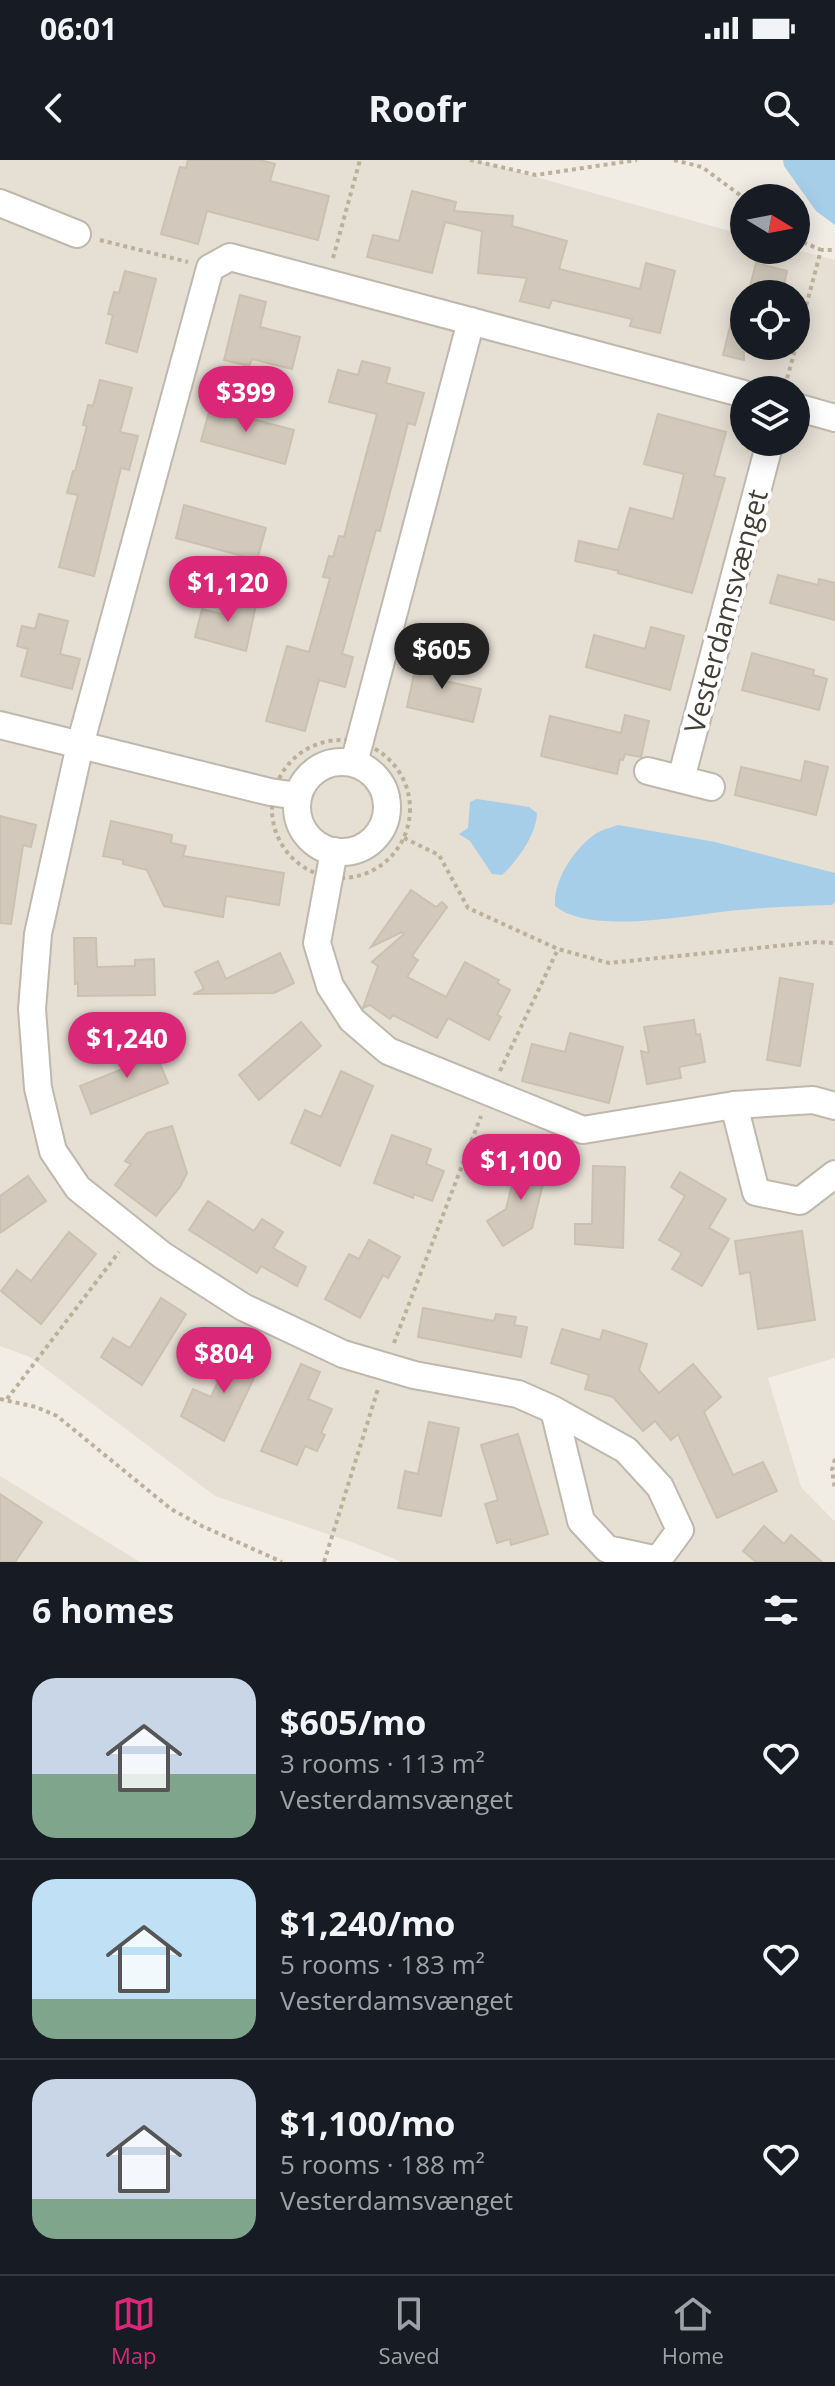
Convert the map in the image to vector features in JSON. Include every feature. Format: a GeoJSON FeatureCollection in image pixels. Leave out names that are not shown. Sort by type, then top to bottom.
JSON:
{"type":"FeatureCollection","features":[{"type":"Feature","properties":{"kind":"street"},"geometry":{"type":"LineString","coordinates":[[0,203],[77,234]]}},
{"type":"Feature","properties":{"kind":"street"},"geometry":{"type":"LineString","coordinates":[[554,1410],[581,1521],[607,1549],[658,1560],[680,1530],[660,1487],[626,1450],[554,1410],[518,1394],[414,1375],[343,1354],[243,1307],[134,1233],[78,1188],[53,1151],[38,1088],[32,1009],[38,934],[80,745],[210,268],[230,257],[730,390]]}},
{"type":"Feature","properties":{"kind":"street"},"geometry":{"type":"LineString","coordinates":[[286,794],[319,768],[356,752],[471,321]]}},
{"type":"Feature","properties":{"kind":"street"},"geometry":{"type":"LineString","coordinates":[[810,411],[835,418]]}},
{"type":"Feature","properties":{"kind":"street","name":"Vesterdamsvænget"},"geometry":{"type":"LineString","coordinates":[[681,779],[766,456]]}},
{"type":"Feature","properties":{"kind":"street"},"geometry":{"type":"LineString","coordinates":[[0,725],[286,794],[297,811],[301,825],[332,864],[317,943],[330,986],[352,1020],[388,1051],[583,1130],[734,1105],[813,1100],[835,1106]]}},
{"type":"Feature","properties":{"kind":"street"},"geometry":{"type":"LineString","coordinates":[[332,864],[371,841],[383,826],[387,807],[383,788],[356,752]]}},
{"type":"Feature","properties":{"kind":"street"},"geometry":{"type":"LineString","coordinates":[[648,771],[711,787]]}},
{"type":"Feature","properties":{"kind":"street"},"geometry":{"type":"LineString","coordinates":[[734,1105],[756,1192],[800,1201],[835,1174]]}},
{"type":"Feature","properties":{"kind":"path"},"geometry":{"type":"LineString","coordinates":[[326,283],[360,160]]}},
{"type":"Feature","properties":{"kind":"path"},"geometry":{"type":"LineString","coordinates":[[470,160],[536,175],[637,160]]}},
{"type":"Feature","properties":{"kind":"path"},"geometry":{"type":"LineString","coordinates":[[674,160],[702,167],[730,188]]}},
{"type":"Feature","properties":{"kind":"path"},"geometry":{"type":"LineString","coordinates":[[77,234],[210,268]]}},
{"type":"Feature","properties":{"kind":"path"},"geometry":{"type":"LineString","coordinates":[[810,245],[821,250],[835,250]]}},
{"type":"Feature","properties":{"kind":"path"},"geometry":{"type":"LineString","coordinates":[[810,292],[821,250]]}},
{"type":"Feature","properties":{"kind":"path"},"geometry":{"type":"LineString","coordinates":[[328,741],[356,752],[386,756],[404,780],[410,809],[404,838],[386,862],[373,870],[345,878],[332,864],[302,866],[282,845],[272,817],[286,794],[283,770],[307,748],[328,741]]}},
{"type":"Feature","properties":{"kind":"path"},"geometry":{"type":"LineString","coordinates":[[404,838],[439,855],[468,908],[558,949],[609,963],[816,942],[835,943]]}},
{"type":"Feature","properties":{"kind":"path"},"geometry":{"type":"LineString","coordinates":[[324,1562],[385,1367],[490,1092],[558,949]]}},
{"type":"Feature","properties":{"kind":"path"},"geometry":{"type":"LineString","coordinates":[[7,1399],[134,1233]]}},
{"type":"Feature","properties":{"kind":"path"},"geometry":{"type":"LineString","coordinates":[[0,1399],[36,1407],[57,1416],[171,1509],[282,1562]]}},
{"type":"Feature","properties":{"kind":"path"},"geometry":{"type":"LineString","coordinates":[[835,1459],[832,1470],[835,1489]]}},
{"type":"Feature","properties":{"kind":"shaded area"},"geometry":{"type":"Polygon","coordinates":[[[0,160],[475,160],[730,231],[730,264],[810,264],[810,254],[835,260],[835,1358],[768,1378],[801,1487],[835,1522],[835,1562],[402,1562],[215,1496],[30,1357],[0,1346],[0,160]]]}},
{"type":"Feature","properties":{"kind":"shaded area"},"geometry":{"type":"Polygon","coordinates":[[[0,1476],[140,1562],[0,1562],[0,1476]]]}},
{"type":"Feature","properties":{"kind":"water"},"geometry":{"type":"Polygon","coordinates":[[[783,160],[835,160],[835,225],[810,203],[810,184],[797,184],[783,160]]]}},
{"type":"Feature","properties":{"kind":"water"},"geometry":{"type":"Polygon","coordinates":[[[477,799],[529,807],[537,813],[534,829],[525,847],[502,875],[492,874],[470,841],[459,834],[468,828],[470,802],[477,799]]]}},
{"type":"Feature","properties":{"kind":"water"},"geometry":{"type":"Polygon","coordinates":[[[618,825],[715,842],[835,873],[835,902],[832,905],[617,922],[572,915],[555,906],[557,886],[572,857],[596,833],[618,825]]]}},
{"type":"Feature","properties":{"kind":"building"},"geometry":{"type":"Polygon","coordinates":[[[188,160],[260,160],[275,164],[270,181],[329,196],[318,240],[207,211],[198,244],[161,234],[180,167],[186,168],[188,160]]]}},
{"type":"Feature","properties":{"kind":"building"},"geometry":{"type":"Polygon","coordinates":[[[412,191],[456,202],[454,211],[513,216],[512,226],[567,241],[559,269],[640,289],[646,263],[675,271],[660,333],[630,326],[632,319],[552,300],[549,308],[520,301],[527,278],[478,273],[482,231],[445,222],[432,273],[367,257],[373,235],[399,241],[412,191]]]}},
{"type":"Feature","properties":{"kind":"building"},"geometry":{"type":"Polygon","coordinates":[[[756,264],[787,271],[785,280],[752,280],[756,264]]]}},
{"type":"Feature","properties":{"kind":"building"},"geometry":{"type":"Polygon","coordinates":[[[125,271],[156,279],[137,352],[106,343],[113,315],[108,314],[114,292],[119,293],[125,271]]]}},
{"type":"Feature","properties":{"kind":"building"},"geometry":{"type":"Polygon","coordinates":[[[240,295],[266,302],[260,327],[300,337],[292,369],[252,359],[249,366],[224,360],[240,295]]]}},
{"type":"Feature","properties":{"kind":"building"},"geometry":{"type":"Polygon","coordinates":[[[730,326],[730,357],[723,355],[730,326]]]}},
{"type":"Feature","properties":{"kind":"building"},"geometry":{"type":"Polygon","coordinates":[[[362,361],[390,368],[386,383],[424,393],[415,425],[408,423],[380,531],[376,530],[342,654],[353,657],[345,687],[319,680],[305,731],[266,721],[287,646],[309,652],[330,578],[323,577],[329,556],[333,557],[339,536],[344,537],[377,414],[329,402],[338,370],[358,375],[362,361]]]}},
{"type":"Feature","properties":{"kind":"building"},"geometry":{"type":"Polygon","coordinates":[[[100,380],[132,388],[120,432],[138,436],[129,470],[121,468],[94,576],[59,567],[78,495],[67,493],[87,426],[83,425],[88,405],[93,406],[100,380]]]}},
{"type":"Feature","properties":{"kind":"building"},"geometry":{"type":"Polygon","coordinates":[[[212,401],[235,407],[233,414],[294,430],[285,464],[201,441],[212,401]]]}},
{"type":"Feature","properties":{"kind":"building"},"geometry":{"type":"Polygon","coordinates":[[[658,414],[726,432],[714,476],[725,478],[692,593],[575,561],[579,541],[618,550],[630,508],[673,519],[684,474],[644,464],[658,414]]]}},
{"type":"Feature","properties":{"kind":"building"},"geometry":{"type":"Polygon","coordinates":[[[184,505],[266,528],[257,560],[176,538],[184,505]]]}},
{"type":"Feature","properties":{"kind":"building"},"geometry":{"type":"Polygon","coordinates":[[[778,575],[818,585],[819,579],[835,583],[835,620],[770,603],[778,575]]]}},
{"type":"Feature","properties":{"kind":"building"},"geometry":{"type":"Polygon","coordinates":[[[226,597],[256,605],[246,651],[195,637],[202,609],[222,614],[226,597]]]}},
{"type":"Feature","properties":{"kind":"building"},"geometry":{"type":"Polygon","coordinates":[[[39,614],[68,621],[60,654],[80,659],[72,689],[21,676],[28,649],[17,646],[22,626],[35,629],[39,614]]]}},
{"type":"Feature","properties":{"kind":"building"},"geometry":{"type":"Polygon","coordinates":[[[651,627],[684,636],[670,690],[586,667],[594,635],[645,649],[651,627]]]}},
{"type":"Feature","properties":{"kind":"building"},"geometry":{"type":"Polygon","coordinates":[[[427,647],[448,652],[441,680],[481,689],[473,722],[407,707],[414,674],[421,676],[427,647]]]}},
{"type":"Feature","properties":{"kind":"building"},"geometry":{"type":"Polygon","coordinates":[[[752,653],[814,670],[813,675],[827,679],[819,710],[742,690],[752,653]]]}},
{"type":"Feature","properties":{"kind":"building"},"geometry":{"type":"Polygon","coordinates":[[[625,715],[649,721],[641,757],[625,754],[623,760],[620,759],[617,774],[541,756],[550,716],[621,733],[625,715]]]}},
{"type":"Feature","properties":{"kind":"building"},"geometry":{"type":"Polygon","coordinates":[[[805,761],[828,767],[816,815],[735,795],[741,767],[801,781],[805,761]]]}},
{"type":"Feature","properties":{"kind":"building"},"geometry":{"type":"Polygon","coordinates":[[[0,816],[36,825],[31,847],[23,845],[11,924],[0,923],[0,816]]]}},
{"type":"Feature","properties":{"kind":"building"},"geometry":{"type":"Polygon","coordinates":[[[111,821],[172,835],[171,843],[186,846],[183,856],[284,873],[279,905],[226,896],[223,917],[164,906],[147,870],[103,856],[111,821]]]}},
{"type":"Feature","properties":{"kind":"building"},"geometry":{"type":"Polygon","coordinates":[[[411,890],[436,907],[442,902],[447,907],[412,956],[418,960],[407,977],[446,997],[465,962],[499,980],[497,983],[510,990],[489,1040],[448,1018],[437,1038],[393,1015],[390,1019],[370,1005],[363,1008],[378,966],[372,962],[404,934],[402,932],[371,947],[411,890]]]}},
{"type":"Feature","properties":{"kind":"building"},"geometry":{"type":"Polygon","coordinates":[[[74,938],[96,938],[97,967],[135,966],[135,960],[154,959],[155,995],[78,996],[74,938]]]}},
{"type":"Feature","properties":{"kind":"building"},"geometry":{"type":"Polygon","coordinates":[[[280,953],[294,983],[274,993],[193,994],[204,989],[195,972],[218,961],[226,979],[280,953]]]}},
{"type":"Feature","properties":{"kind":"building"},"geometry":{"type":"Polygon","coordinates":[[[780,978],[813,984],[800,1066],[767,1060],[780,978]]]}},
{"type":"Feature","properties":{"kind":"building"},"geometry":{"type":"Polygon","coordinates":[[[694,1020],[705,1062],[679,1067],[681,1078],[647,1084],[641,1051],[649,1053],[644,1027],[694,1020]]]}},
{"type":"Feature","properties":{"kind":"building"},"geometry":{"type":"Polygon","coordinates":[[[301,1022],[321,1046],[259,1100],[239,1075],[301,1022]]]}},
{"type":"Feature","properties":{"kind":"building"},"geometry":{"type":"Polygon","coordinates":[[[570,1033],[623,1047],[609,1103],[522,1081],[532,1044],[565,1052],[570,1033]]]}},
{"type":"Feature","properties":{"kind":"building"},"geometry":{"type":"Polygon","coordinates":[[[149,1038],[168,1083],[91,1114],[80,1086],[135,1064],[128,1046],[149,1038]]]}},
{"type":"Feature","properties":{"kind":"building"},"geometry":{"type":"Polygon","coordinates":[[[341,1071],[373,1086],[340,1166],[291,1143],[305,1110],[321,1117],[341,1071]]]}},
{"type":"Feature","properties":{"kind":"building"},"geometry":{"type":"Polygon","coordinates":[[[172,1126],[187,1173],[180,1187],[156,1216],[115,1185],[131,1164],[125,1161],[147,1133],[172,1126]]]}},
{"type":"Feature","properties":{"kind":"building"},"geometry":{"type":"Polygon","coordinates":[[[392,1135],[431,1149],[426,1164],[444,1171],[432,1201],[414,1194],[413,1198],[374,1183],[392,1135]]]}},
{"type":"Feature","properties":{"kind":"building"},"geometry":{"type":"Polygon","coordinates":[[[519,1157],[548,1164],[532,1228],[503,1246],[487,1221],[506,1209],[519,1157]]]}},
{"type":"Feature","properties":{"kind":"building"},"geometry":{"type":"Polygon","coordinates":[[[593,1166],[625,1167],[623,1248],[575,1244],[575,1224],[592,1224],[593,1166]]]}},
{"type":"Feature","properties":{"kind":"building"},"geometry":{"type":"Polygon","coordinates":[[[680,1172],[726,1199],[709,1228],[729,1239],[702,1286],[672,1269],[682,1253],[659,1240],[685,1196],[671,1187],[680,1172]]]}},
{"type":"Feature","properties":{"kind":"building"},"geometry":{"type":"Polygon","coordinates":[[[28,1176],[46,1201],[0,1233],[0,1196],[28,1176]]]}},
{"type":"Feature","properties":{"kind":"building"},"geometry":{"type":"Polygon","coordinates":[[[208,1201],[254,1231],[262,1219],[283,1232],[273,1248],[306,1267],[297,1286],[261,1266],[257,1273],[189,1230],[208,1201]]]}},
{"type":"Feature","properties":{"kind":"building"},"geometry":{"type":"Polygon","coordinates":[[[802,1231],[815,1320],[758,1329],[750,1272],[740,1274],[735,1241],[802,1231]]]}},
{"type":"Feature","properties":{"kind":"building"},"geometry":{"type":"Polygon","coordinates":[[[69,1232],[96,1254],[41,1324],[1,1291],[17,1270],[31,1281],[69,1232]]]}},
{"type":"Feature","properties":{"kind":"building"},"geometry":{"type":"Polygon","coordinates":[[[369,1240],[400,1257],[388,1278],[383,1275],[360,1318],[325,1299],[349,1254],[359,1259],[369,1240]]]}},
{"type":"Feature","properties":{"kind":"building"},"geometry":{"type":"Polygon","coordinates":[[[161,1298],[186,1314],[142,1385],[101,1357],[113,1338],[130,1348],[161,1298]]]}},
{"type":"Feature","properties":{"kind":"building"},"geometry":{"type":"Polygon","coordinates":[[[423,1308],[494,1321],[496,1314],[516,1317],[514,1325],[527,1327],[521,1357],[418,1337],[423,1308]]]}},
{"type":"Feature","properties":{"kind":"building"},"geometry":{"type":"Polygon","coordinates":[[[562,1329],[600,1340],[603,1330],[647,1344],[639,1370],[659,1393],[693,1364],[721,1397],[704,1412],[733,1475],[763,1462],[777,1491],[717,1518],[678,1434],[671,1440],[655,1421],[643,1431],[613,1397],[585,1389],[589,1375],[551,1363],[562,1329]]]}},
{"type":"Feature","properties":{"kind":"building"},"geometry":{"type":"Polygon","coordinates":[[[234,1347],[263,1359],[224,1441],[181,1416],[193,1389],[211,1397],[234,1347]]]}},
{"type":"Feature","properties":{"kind":"building"},"geometry":{"type":"Polygon","coordinates":[[[301,1364],[320,1372],[308,1399],[332,1409],[317,1451],[305,1446],[297,1465],[261,1451],[301,1364]]]}},
{"type":"Feature","properties":{"kind":"building"},"geometry":{"type":"Polygon","coordinates":[[[429,1422],[459,1428],[441,1516],[398,1508],[405,1471],[418,1474],[429,1422]]]}},
{"type":"Feature","properties":{"kind":"building"},"geometry":{"type":"Polygon","coordinates":[[[518,1434],[548,1534],[511,1545],[510,1539],[497,1543],[485,1504],[498,1500],[481,1445],[518,1434]]]}},
{"type":"Feature","properties":{"kind":"building"},"geometry":{"type":"Polygon","coordinates":[[[0,1494],[42,1522],[15,1562],[0,1562],[0,1494]]]}},
{"type":"Feature","properties":{"kind":"building"},"geometry":{"type":"Polygon","coordinates":[[[764,1526],[784,1544],[791,1535],[822,1562],[756,1562],[743,1551],[764,1526]]]}}]}
